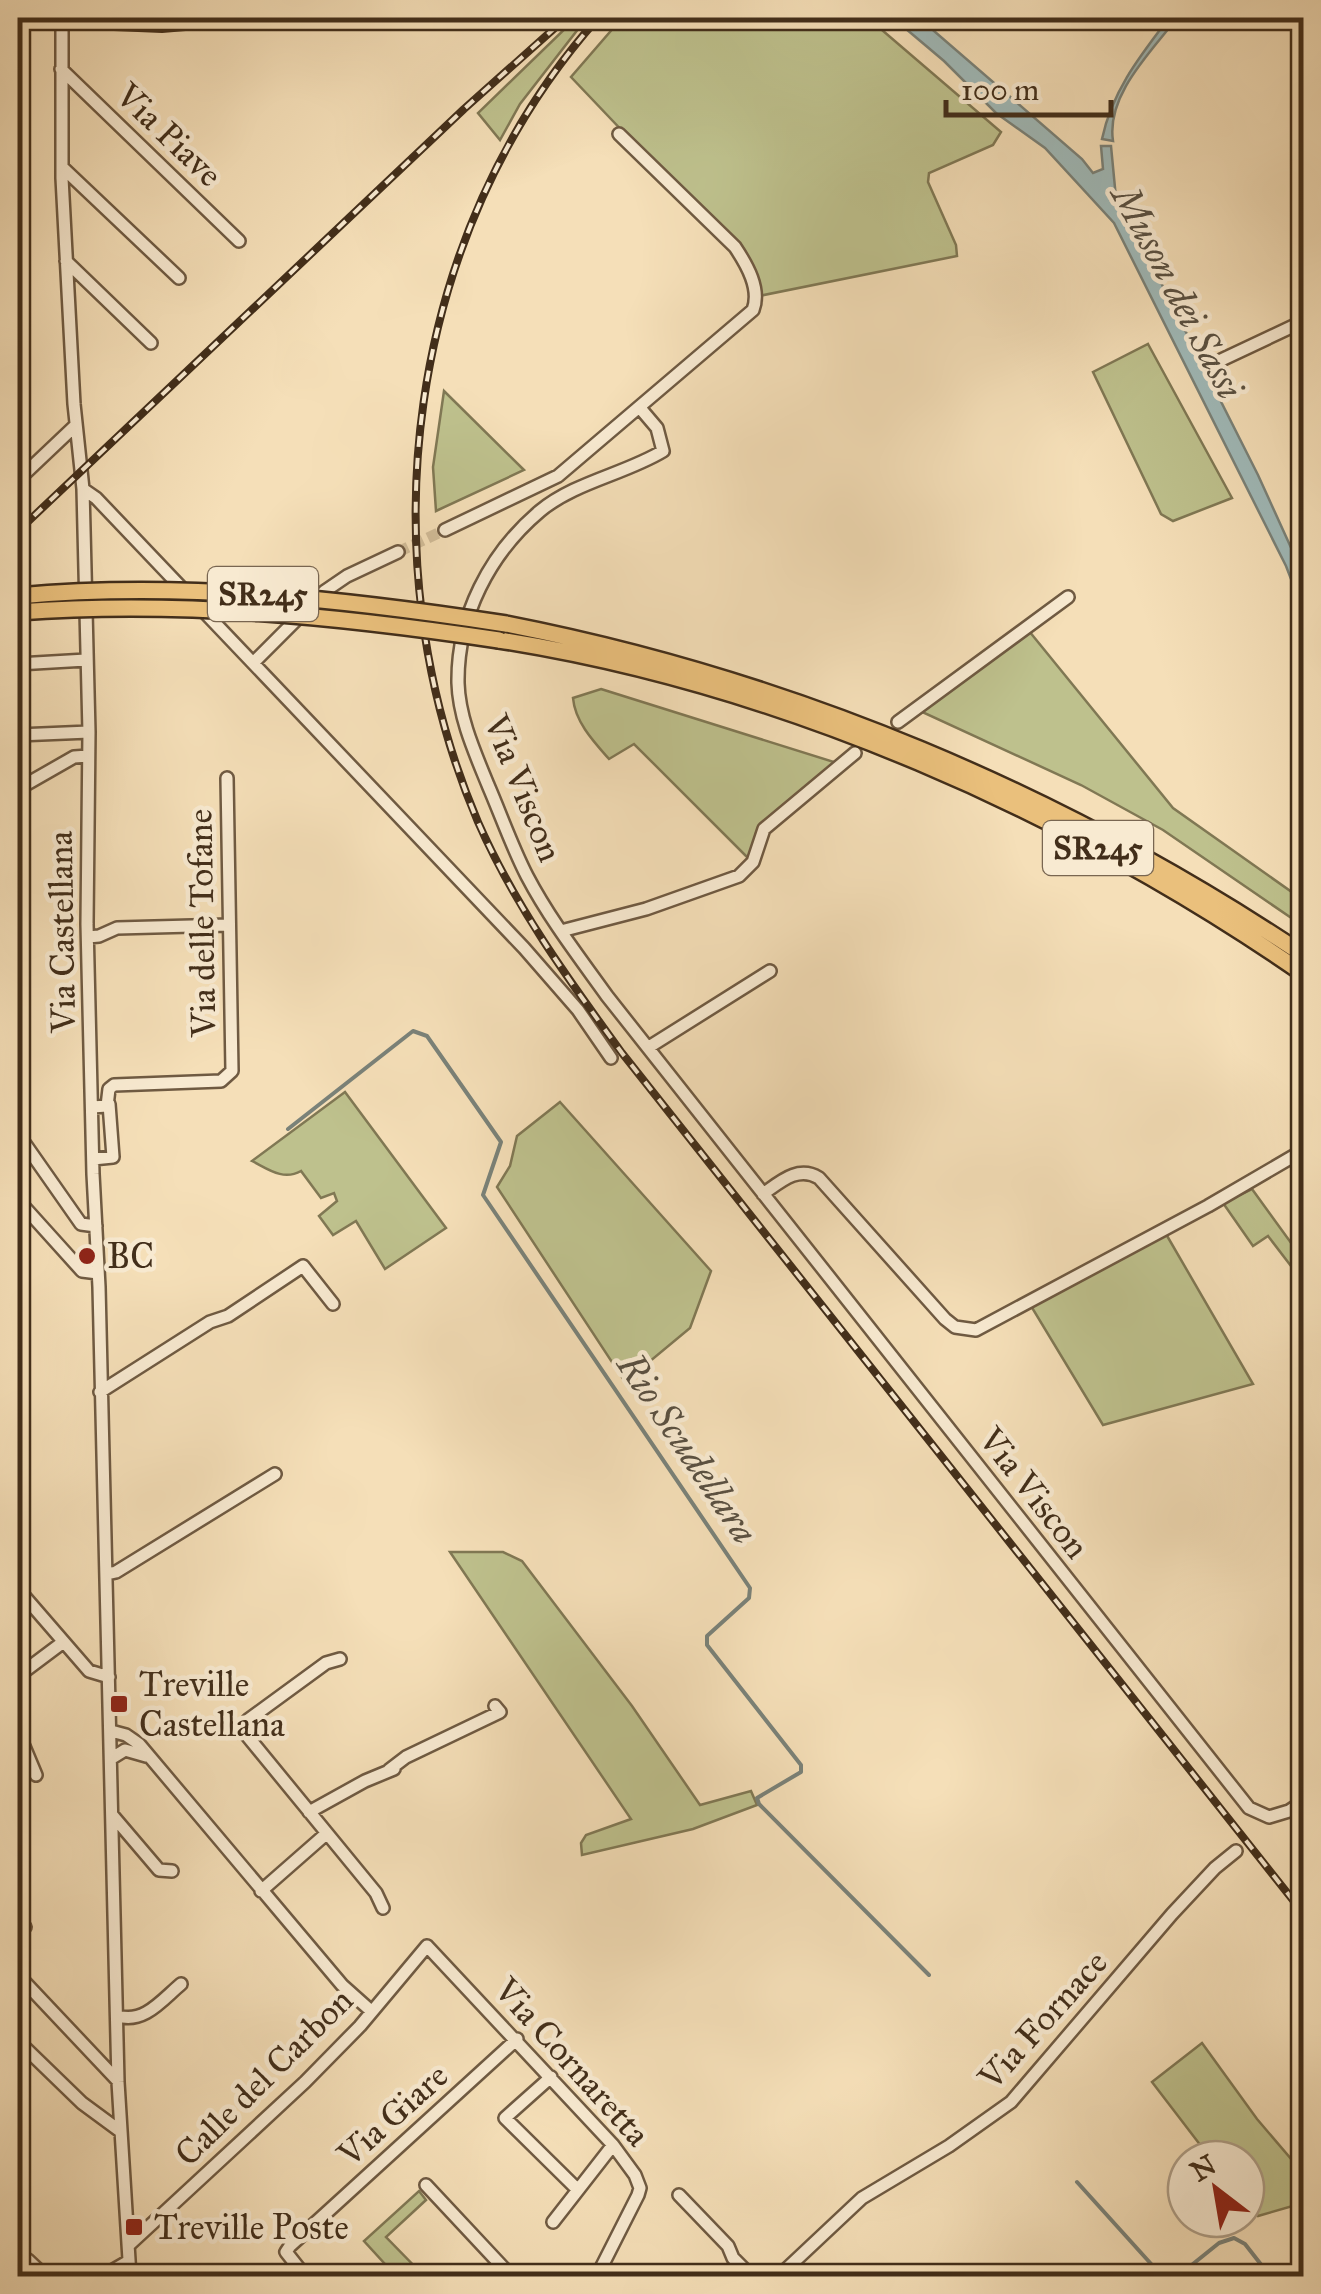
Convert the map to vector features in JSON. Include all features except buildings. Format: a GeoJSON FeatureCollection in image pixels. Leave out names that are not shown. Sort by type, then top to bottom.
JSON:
{"type":"FeatureCollection","features":[{"type":"Feature","properties":{"kind":"highway","name":"SR245"},"geometry":{"type":"LineString","coordinates":[[18,596],[146,590],[236,592],[369,604],[579,638],[718,674],[869,728],[1051,807],[1164,867],[1304,955]]}},
{"type":"Feature","properties":{"kind":"highway","name":"SR245"},"geometry":{"type":"LineString","coordinates":[[18,612],[191,607],[326,616],[600,659],[712,688],[928,768],[1037,817],[1135,868],[1304,974]]}},
{"type":"Feature","properties":{"kind":"street","name":"Via Piave"},"geometry":{"type":"LineString","coordinates":[[62,18],[62,167],[81,472]]}},
{"type":"Feature","properties":{"kind":"street","name":"Via Piave"},"geometry":{"type":"LineString","coordinates":[[61,68],[239,240]]}},
{"type":"Feature","properties":{"kind":"street"},"geometry":{"type":"LineString","coordinates":[[446,530],[558,476],[753,310],[756,303],[747,266],[735,247],[620,134]]}},
{"type":"Feature","properties":{"kind":"street"},"geometry":{"type":"LineString","coordinates":[[62,167],[180,278]]}},
{"type":"Feature","properties":{"kind":"street"},"geometry":{"type":"LineString","coordinates":[[66,261],[151,343]]}},
{"type":"Feature","properties":{"kind":"street"},"geometry":{"type":"LineString","coordinates":[[1217,362],[1304,320]]}},
{"type":"Feature","properties":{"kind":"street","name":"Via Viscon"},"geometry":{"type":"LineString","coordinates":[[640,408],[657,428],[663,451],[635,468],[561,497],[541,510],[494,556],[472,605],[458,687],[470,738],[528,876],[607,996],[1249,1808],[1269,1817],[1289,1812],[1304,1801]]}},
{"type":"Feature","properties":{"kind":"street"},"geometry":{"type":"LineString","coordinates":[[19,475],[76,426]]}},
{"type":"Feature","properties":{"kind":"street","name":"Via Castellana"},"geometry":{"type":"LineString","coordinates":[[81,472],[89,732],[92,1159],[110,1677],[118,2082],[130,2276]]}},
{"type":"Feature","properties":{"kind":"street"},"geometry":{"type":"LineString","coordinates":[[83,489],[96,498],[553,980],[612,1058]]}},
{"type":"Feature","properties":{"kind":"street"},"geometry":{"type":"LineString","coordinates":[[253,664],[325,592],[347,576],[398,552]]}},
{"type":"Feature","properties":{"kind":"street"},"geometry":{"type":"LineString","coordinates":[[898,722],[1068,597]]}},
{"type":"Feature","properties":{"kind":"street"},"geometry":{"type":"LineString","coordinates":[[18,664],[86,660]]}},
{"type":"Feature","properties":{"kind":"street"},"geometry":{"type":"LineString","coordinates":[[18,735],[89,732]]}},
{"type":"Feature","properties":{"kind":"street"},"geometry":{"type":"LineString","coordinates":[[561,931],[646,909],[740,876],[751,866],[764,829],[855,753]]}},
{"type":"Feature","properties":{"kind":"street"},"geometry":{"type":"LineString","coordinates":[[18,789],[74,757],[88,756]]}},
{"type":"Feature","properties":{"kind":"street","name":"Via delle Tofane"},"geometry":{"type":"LineString","coordinates":[[109,1104],[109,1089],[114,1085],[221,1081],[234,1067],[227,778]]}},
{"type":"Feature","properties":{"kind":"street"},"geometry":{"type":"LineString","coordinates":[[88,936],[117,928],[229,926]]}},
{"type":"Feature","properties":{"kind":"street"},"geometry":{"type":"LineString","coordinates":[[649,1047],[770,970]]}},
{"type":"Feature","properties":{"kind":"street"},"geometry":{"type":"LineString","coordinates":[[92,1107],[109,1104],[113,1157],[92,1159]]}},
{"type":"Feature","properties":{"kind":"street"},"geometry":{"type":"LineString","coordinates":[[18,1134],[81,1224],[96,1226]]}},
{"type":"Feature","properties":{"kind":"street"},"geometry":{"type":"LineString","coordinates":[[763,1194],[800,1172],[810,1172],[945,1319],[965,1330],[976,1330],[1304,1150]]}},
{"type":"Feature","properties":{"kind":"street"},"geometry":{"type":"LineString","coordinates":[[18,1200],[82,1271],[98,1273]]}},
{"type":"Feature","properties":{"kind":"street"},"geometry":{"type":"LineString","coordinates":[[100,1392],[303,1266],[332,1304]]}},
{"type":"Feature","properties":{"kind":"street"},"geometry":{"type":"LineString","coordinates":[[107,1574],[275,1474]]}},
{"type":"Feature","properties":{"kind":"street"},"geometry":{"type":"LineString","coordinates":[[18,1589],[89,1671],[110,1677]]}},
{"type":"Feature","properties":{"kind":"street"},"geometry":{"type":"LineString","coordinates":[[18,1676],[62,1643]]}},
{"type":"Feature","properties":{"kind":"street"},"geometry":{"type":"LineString","coordinates":[[340,1659],[326,1663],[245,1725],[244,1732],[376,1892],[382,1908]]}},
{"type":"Feature","properties":{"kind":"street"},"geometry":{"type":"LineString","coordinates":[[309,1812],[394,1769],[406,1757],[500,1712],[495,1706]]}},
{"type":"Feature","properties":{"kind":"street"},"geometry":{"type":"LineString","coordinates":[[111,1731],[134,1740],[342,1985],[370,2010]]}},
{"type":"Feature","properties":{"kind":"street"},"geometry":{"type":"LineString","coordinates":[[18,1732],[36,1775]]}},
{"type":"Feature","properties":{"kind":"street"},"geometry":{"type":"LineString","coordinates":[[112,1758],[125,1750],[146,1756]]}},
{"type":"Feature","properties":{"kind":"street"},"geometry":{"type":"LineString","coordinates":[[113,1816],[158,1870],[172,1871]]}},
{"type":"Feature","properties":{"kind":"street"},"geometry":{"type":"LineString","coordinates":[[261,1890],[326,1834]]}},
{"type":"Feature","properties":{"kind":"street","name":"Via Fornace"},"geometry":{"type":"LineString","coordinates":[[779,2276],[862,2198],[950,2146],[1011,2102],[1194,1891],[1236,1851]]}},
{"type":"Feature","properties":{"kind":"street","name":"Calle del Carbon"},"geometry":{"type":"LineString","coordinates":[[129,2245],[305,2082],[360,2026],[427,1946],[432,1948]]}},
{"type":"Feature","properties":{"kind":"street","name":"Via Cornaretta"},"geometry":{"type":"LineString","coordinates":[[432,1948],[613,2144],[636,2175],[640,2188],[596,2276]]}},
{"type":"Feature","properties":{"kind":"street"},"geometry":{"type":"LineString","coordinates":[[18,1976],[118,2082]]}},
{"type":"Feature","properties":{"kind":"street"},"geometry":{"type":"LineString","coordinates":[[118,2016],[132,2020],[142,2016],[181,1984]]}},
{"type":"Feature","properties":{"kind":"street","name":"Via Giare"},"geometry":{"type":"LineString","coordinates":[[305,2276],[289,2260],[286,2252],[290,2246],[517,2039]]}},
{"type":"Feature","properties":{"kind":"street"},"geometry":{"type":"LineString","coordinates":[[18,2041],[82,2103],[120,2131]]}},
{"type":"Feature","properties":{"kind":"street"},"geometry":{"type":"LineString","coordinates":[[551,2076],[505,2118],[577,2189]]}},
{"type":"Feature","properties":{"kind":"street"},"geometry":{"type":"LineString","coordinates":[[552,2222],[613,2144]]}},
{"type":"Feature","properties":{"kind":"street"},"geometry":{"type":"LineString","coordinates":[[426,2185],[512,2276]]}},
{"type":"Feature","properties":{"kind":"street"},"geometry":{"type":"LineString","coordinates":[[679,2195],[751,2276]]}},
{"type":"Feature","properties":{"kind":"street"},"geometry":{"type":"LineString","coordinates":[[28,2260],[44,2276]]}},
{"type":"Feature","properties":{"kind":"street"},"geometry":{"type":"LineString","coordinates":[[103,2276],[130,2261]]}},
{"type":"Feature","properties":{"kind":"street"},"geometry":{"type":"LineString","coordinates":[[485,2276],[498,2262]]}},
{"type":"Feature","properties":{"kind":"green space"},"geometry":{"type":"Polygon","coordinates":[[[576,18],[582,24],[520,104],[500,140],[478,113],[576,18]]]}},
{"type":"Feature","properties":{"kind":"green space"},"geometry":{"type":"Polygon","coordinates":[[[622,18],[868,18],[1001,132],[993,145],[929,173],[928,182],[956,245],[957,256],[759,296],[749,264],[571,77],[622,18]]]}},
{"type":"Feature","properties":{"kind":"green space"},"geometry":{"type":"Polygon","coordinates":[[[1148,344],[1232,498],[1173,521],[1161,514],[1093,372],[1148,344]]]}},
{"type":"Feature","properties":{"kind":"green space"},"geometry":{"type":"Polygon","coordinates":[[[444,391],[524,470],[436,511],[433,467],[444,391]]]}},
{"type":"Feature","properties":{"kind":"green space"},"geometry":{"type":"Polygon","coordinates":[[[1029,631],[1173,808],[1303,900],[1303,926],[1163,830],[1081,785],[920,711],[1029,631]]]}},
{"type":"Feature","properties":{"kind":"green space"},"geometry":{"type":"Polygon","coordinates":[[[601,689],[837,763],[765,822],[756,833],[749,859],[634,744],[609,759],[581,723],[573,698],[601,689]]]}},
{"type":"Feature","properties":{"kind":"green space"},"geometry":{"type":"Polygon","coordinates":[[[345,1092],[446,1228],[385,1269],[356,1221],[333,1235],[319,1216],[337,1201],[334,1193],[321,1198],[301,1171],[282,1174],[252,1161],[345,1092]]]}},
{"type":"Feature","properties":{"kind":"green space"},"geometry":{"type":"Polygon","coordinates":[[[560,1102],[711,1271],[690,1328],[625,1382],[497,1187],[510,1166],[517,1136],[560,1102]]]}},
{"type":"Feature","properties":{"kind":"green space"},"geometry":{"type":"Polygon","coordinates":[[[1252,1189],[1302,1258],[1291,1266],[1268,1236],[1253,1246],[1223,1203],[1252,1189]]]}},
{"type":"Feature","properties":{"kind":"green space"},"geometry":{"type":"Polygon","coordinates":[[[1166,1234],[1253,1384],[1103,1425],[1031,1306],[1166,1234]]]}},
{"type":"Feature","properties":{"kind":"green space"},"geometry":{"type":"Polygon","coordinates":[[[450,1552],[503,1552],[522,1561],[632,1706],[700,1805],[751,1791],[757,1805],[693,1829],[582,1855],[581,1843],[586,1835],[631,1819],[450,1552]]]}},
{"type":"Feature","properties":{"kind":"green space"},"geometry":{"type":"Polygon","coordinates":[[[1202,2043],[1257,2119],[1303,2173],[1303,2203],[1266,2214],[1266,2139],[1196,2139],[1152,2082],[1202,2043]]]}},
{"type":"Feature","properties":{"kind":"green space"},"geometry":{"type":"Polygon","coordinates":[[[419,2191],[426,2200],[386,2237],[424,2276],[396,2276],[364,2241],[419,2191]]]}},
{"type":"Feature","properties":{"kind":"water"},"geometry":{"type":"Polygon","coordinates":[[[893,18],[919,18],[1082,159],[1093,173],[1103,169],[1101,146],[1111,146],[1116,198],[1258,475],[1303,574],[1303,610],[1286,566],[1114,223],[1045,148],[996,113],[893,18]]]}},
{"type":"Feature","properties":{"kind":"water"},"geometry":{"type":"Polygon","coordinates":[[[1169,18],[1177,18],[1123,91],[1116,107],[1113,141],[1102,139],[1120,90],[1169,18]]]}},
{"type":"Feature","properties":{"kind":"waterway","name":"Rio Scudellara"},"geometry":{"type":"LineString","coordinates":[[288,1129],[413,1031],[427,1036],[501,1142],[483,1195],[750,1588],[749,1598],[707,1636],[707,1645],[801,1765],[801,1772],[757,1798],[759,1804],[929,1975]]}},
{"type":"Feature","properties":{"kind":"waterway","name":"Rio Scudellara"},"geometry":{"type":"LineString","coordinates":[[1077,2182],[1162,2276]]}},
{"type":"Feature","properties":{"kind":"waterway","name":"Rio Scudellara"},"geometry":{"type":"LineString","coordinates":[[1178,2276],[1219,2243],[1234,2238],[1245,2244],[1270,2276]]}},
{"type":"Feature","properties":{"kind":"tunnel"},"geometry":{"type":"LineString","coordinates":[[398,552],[445,530]]}},
{"type":"Feature","properties":{"kind":"railway"},"geometry":{"type":"LineString","coordinates":[[18,23],[162,29],[293,18]]}},
{"type":"Feature","properties":{"kind":"railway"},"geometry":{"type":"LineString","coordinates":[[18,531],[464,109],[566,18]]}},
{"type":"Feature","properties":{"kind":"railway"},"geometry":{"type":"LineString","coordinates":[[598,18],[533,104],[482,198],[446,298],[424,402],[416,509],[422,615],[443,721],[478,822],[562,970],[622,1053],[1304,1914]]}},
{"type":"Feature","properties":{"kind":"place","name":"BC"},"geometry":{"type":"Point","coordinates":[87,1256]}},
{"type":"Feature","properties":{"kind":"place","name":"Treville Castellana"},"geometry":{"type":"Point","coordinates":[119,1704]}},
{"type":"Feature","properties":{"kind":"place","name":"Treville Poste"},"geometry":{"type":"Point","coordinates":[134,2227]}},
{"type":"Feature","properties":{"kind":"water label","name":"Muson dei Sassi"},"geometry":{"type":"Point","coordinates":[1178,292]}}]}
